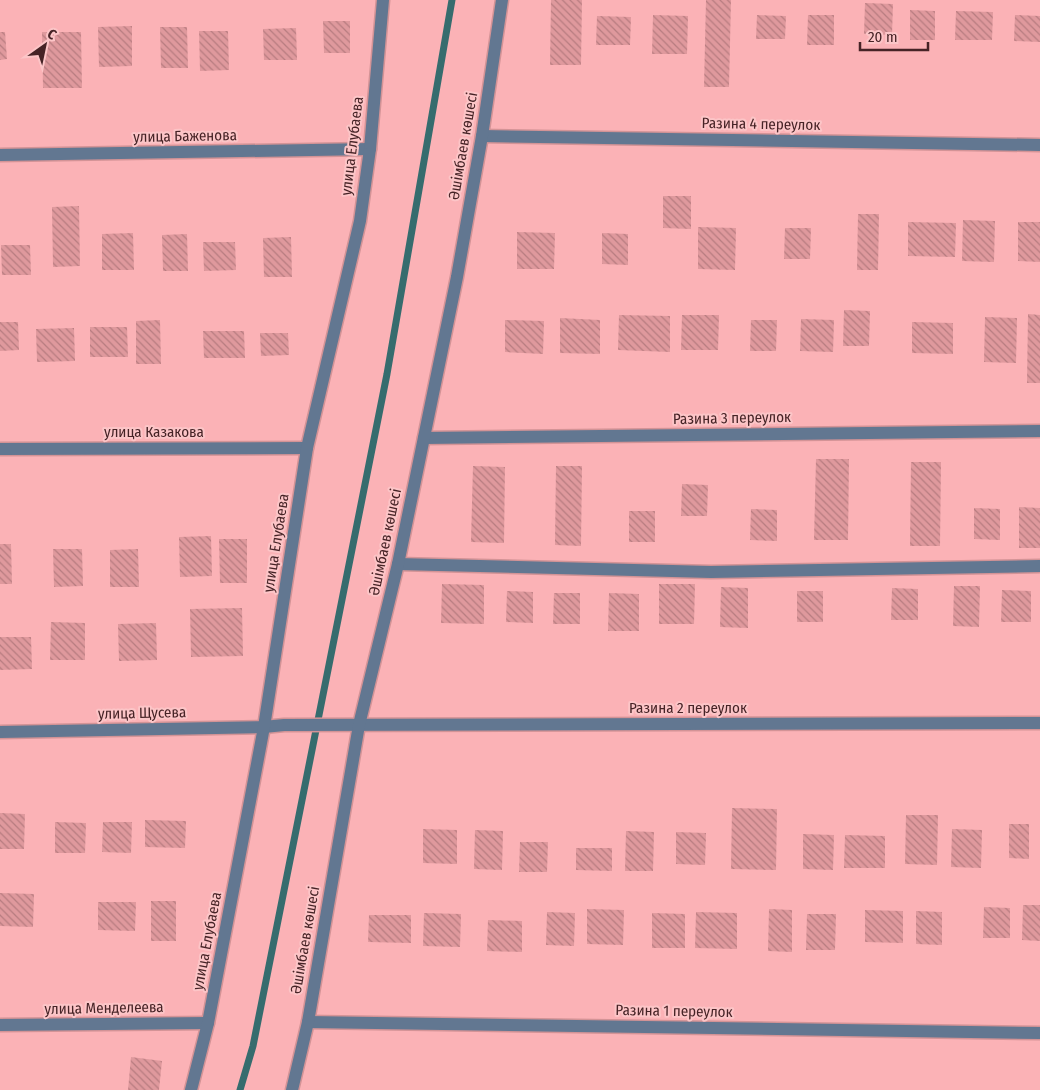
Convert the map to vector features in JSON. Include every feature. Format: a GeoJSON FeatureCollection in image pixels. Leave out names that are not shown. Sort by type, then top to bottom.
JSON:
{"type":"FeatureCollection","features":[{"type":"Feature","properties":{"kind":"street","name":"улица Елубаева"},"geometry":{"type":"LineString","coordinates":[[191,1090],[208,1023],[264,727],[308,448],[360,221],[370,149],[383,0]]}},
{"type":"Feature","properties":{"kind":"street","name":"Әшімбаев көшесі"},"geometry":{"type":"LineString","coordinates":[[292,1090],[308,1022],[359,725],[398,564],[457,277],[482,136],[502,0]]}},
{"type":"Feature","properties":{"kind":"street","name":"Разина 4 переулок"},"geometry":{"type":"LineString","coordinates":[[482,136],[1040,145]]}},
{"type":"Feature","properties":{"kind":"street","name":"улица Баженова"},"geometry":{"type":"LineString","coordinates":[[0,155],[370,149]]}},
{"type":"Feature","properties":{"kind":"street","name":"Разина 3 переулок"},"geometry":{"type":"LineString","coordinates":[[424,438],[1040,431]]}},
{"type":"Feature","properties":{"kind":"street","name":"улица Казакова"},"geometry":{"type":"LineString","coordinates":[[0,449],[308,448]]}},
{"type":"Feature","properties":{"kind":"street"},"geometry":{"type":"LineString","coordinates":[[398,564],[711,572],[1040,566]]}},
{"type":"Feature","properties":{"kind":"street","name":"Разина 2 переулок"},"geometry":{"type":"LineString","coordinates":[[284,725],[1040,723]]}},
{"type":"Feature","properties":{"kind":"street","name":"улица Щусева"},"geometry":{"type":"LineString","coordinates":[[0,732],[264,727],[284,725]]}},
{"type":"Feature","properties":{"kind":"street","name":"Разина 1 переулок"},"geometry":{"type":"LineString","coordinates":[[308,1022],[1040,1033]]}},
{"type":"Feature","properties":{"kind":"street","name":"улица Менделеева"},"geometry":{"type":"LineString","coordinates":[[0,1025],[208,1023]]}},
{"type":"Feature","properties":{"kind":"building"},"geometry":{"type":"Polygon","coordinates":[[[551,0],[582,0],[581,65],[550,65],[551,0]]]}},
{"type":"Feature","properties":{"kind":"building"},"geometry":{"type":"Polygon","coordinates":[[[706,0],[731,0],[729,87],[704,87],[706,0]]]}},
{"type":"Feature","properties":{"kind":"building"},"geometry":{"type":"Polygon","coordinates":[[[865,3],[893,4],[892,35],[864,34],[865,3]]]}},
{"type":"Feature","properties":{"kind":"building"},"geometry":{"type":"Polygon","coordinates":[[[910,10],[935,11],[935,40],[910,40],[910,10]]]}},
{"type":"Feature","properties":{"kind":"building"},"geometry":{"type":"Polygon","coordinates":[[[956,11],[993,12],[992,40],[955,40],[956,11]]]}},
{"type":"Feature","properties":{"kind":"building"},"geometry":{"type":"Polygon","coordinates":[[[653,15],[688,16],[687,54],[652,54],[653,15]]]}},
{"type":"Feature","properties":{"kind":"building"},"geometry":{"type":"Polygon","coordinates":[[[757,15],[786,16],[785,39],[756,39],[757,15]]]}},
{"type":"Feature","properties":{"kind":"building"},"geometry":{"type":"Polygon","coordinates":[[[808,15],[834,15],[834,45],[807,45],[808,15]]]}},
{"type":"Feature","properties":{"kind":"building"},"geometry":{"type":"Polygon","coordinates":[[[1015,15],[1040,16],[1040,42],[1014,41],[1015,15]]]}},
{"type":"Feature","properties":{"kind":"building"},"geometry":{"type":"Polygon","coordinates":[[[597,16],[631,17],[630,45],[596,45],[597,16]]]}},
{"type":"Feature","properties":{"kind":"building"},"geometry":{"type":"Polygon","coordinates":[[[323,21],[350,21],[350,53],[324,53],[323,21]]]}},
{"type":"Feature","properties":{"kind":"building"},"geometry":{"type":"Polygon","coordinates":[[[132,26],[132,66],[99,67],[98,27],[132,26]]]}},
{"type":"Feature","properties":{"kind":"building"},"geometry":{"type":"Polygon","coordinates":[[[160,27],[187,27],[188,68],[161,68],[160,27]]]}},
{"type":"Feature","properties":{"kind":"building"},"geometry":{"type":"Polygon","coordinates":[[[296,28],[297,60],[264,60],[263,29],[296,28]]]}},
{"type":"Feature","properties":{"kind":"building"},"geometry":{"type":"Polygon","coordinates":[[[199,31],[228,31],[229,70],[200,71],[199,31]]]}},
{"type":"Feature","properties":{"kind":"building"},"geometry":{"type":"Polygon","coordinates":[[[0,32],[5,32],[7,59],[0,60],[0,32]]]}},
{"type":"Feature","properties":{"kind":"building"},"geometry":{"type":"Polygon","coordinates":[[[42,32],[81,32],[82,88],[43,88],[42,32]]]}},
{"type":"Feature","properties":{"kind":"building"},"geometry":{"type":"Polygon","coordinates":[[[663,196],[691,196],[691,229],[663,228],[663,196]]]}},
{"type":"Feature","properties":{"kind":"building"},"geometry":{"type":"Polygon","coordinates":[[[79,206],[80,266],[53,267],[52,207],[79,206]]]}},
{"type":"Feature","properties":{"kind":"building"},"geometry":{"type":"Polygon","coordinates":[[[858,214],[879,214],[878,270],[857,270],[858,214]]]}},
{"type":"Feature","properties":{"kind":"building"},"geometry":{"type":"Polygon","coordinates":[[[963,220],[995,221],[994,262],[962,261],[963,220]]]}},
{"type":"Feature","properties":{"kind":"building"},"geometry":{"type":"Polygon","coordinates":[[[908,222],[956,223],[955,257],[908,256],[908,222]]]}},
{"type":"Feature","properties":{"kind":"building"},"geometry":{"type":"Polygon","coordinates":[[[1018,222],[1040,222],[1040,262],[1018,261],[1018,222]]]}},
{"type":"Feature","properties":{"kind":"building"},"geometry":{"type":"Polygon","coordinates":[[[698,227],[736,228],[735,270],[698,269],[698,227]]]}},
{"type":"Feature","properties":{"kind":"building"},"geometry":{"type":"Polygon","coordinates":[[[785,228],[811,228],[810,259],[784,259],[785,228]]]}},
{"type":"Feature","properties":{"kind":"building"},"geometry":{"type":"Polygon","coordinates":[[[517,232],[555,233],[554,269],[517,269],[517,232]]]}},
{"type":"Feature","properties":{"kind":"building"},"geometry":{"type":"Polygon","coordinates":[[[133,233],[134,270],[102,270],[102,234],[133,233]]]}},
{"type":"Feature","properties":{"kind":"building"},"geometry":{"type":"Polygon","coordinates":[[[602,233],[628,234],[628,265],[602,264],[602,233]]]}},
{"type":"Feature","properties":{"kind":"building"},"geometry":{"type":"Polygon","coordinates":[[[187,234],[188,271],[163,271],[162,235],[187,234]]]}},
{"type":"Feature","properties":{"kind":"building"},"geometry":{"type":"Polygon","coordinates":[[[291,237],[292,277],[264,277],[263,238],[291,237]]]}},
{"type":"Feature","properties":{"kind":"building"},"geometry":{"type":"Polygon","coordinates":[[[203,242],[235,242],[236,270],[204,271],[203,242]]]}},
{"type":"Feature","properties":{"kind":"building"},"geometry":{"type":"Polygon","coordinates":[[[1,245],[30,245],[31,275],[2,275],[1,245]]]}},
{"type":"Feature","properties":{"kind":"building"},"geometry":{"type":"Polygon","coordinates":[[[844,310],[870,311],[869,346],[843,346],[844,310]]]}},
{"type":"Feature","properties":{"kind":"building"},"geometry":{"type":"Polygon","coordinates":[[[1028,314],[1040,315],[1040,383],[1027,383],[1028,314]]]}},
{"type":"Feature","properties":{"kind":"building"},"geometry":{"type":"Polygon","coordinates":[[[619,315],[670,316],[670,352],[618,350],[619,315]]]}},
{"type":"Feature","properties":{"kind":"building"},"geometry":{"type":"Polygon","coordinates":[[[682,315],[719,315],[718,350],[681,350],[682,315]]]}},
{"type":"Feature","properties":{"kind":"building"},"geometry":{"type":"Polygon","coordinates":[[[985,317],[1017,318],[1016,363],[984,362],[985,317]]]}},
{"type":"Feature","properties":{"kind":"building"},"geometry":{"type":"Polygon","coordinates":[[[560,318],[600,320],[600,354],[560,353],[560,318]]]}},
{"type":"Feature","properties":{"kind":"building"},"geometry":{"type":"Polygon","coordinates":[[[801,319],[834,320],[833,352],[800,351],[801,319]]]}},
{"type":"Feature","properties":{"kind":"building"},"geometry":{"type":"Polygon","coordinates":[[[160,320],[161,364],[136,364],[136,321],[160,320]]]}},
{"type":"Feature","properties":{"kind":"building"},"geometry":{"type":"Polygon","coordinates":[[[505,320],[544,321],[543,354],[505,352],[505,320]]]}},
{"type":"Feature","properties":{"kind":"building"},"geometry":{"type":"Polygon","coordinates":[[[751,320],[777,320],[776,351],[750,351],[751,320]]]}},
{"type":"Feature","properties":{"kind":"building"},"geometry":{"type":"Polygon","coordinates":[[[0,322],[18,322],[19,350],[0,351],[0,322]]]}},
{"type":"Feature","properties":{"kind":"building"},"geometry":{"type":"Polygon","coordinates":[[[912,322],[953,323],[953,354],[912,353],[912,322]]]}},
{"type":"Feature","properties":{"kind":"building"},"geometry":{"type":"Polygon","coordinates":[[[90,327],[127,327],[128,357],[90,357],[90,327]]]}},
{"type":"Feature","properties":{"kind":"building"},"geometry":{"type":"Polygon","coordinates":[[[74,328],[75,361],[37,362],[36,329],[74,328]]]}},
{"type":"Feature","properties":{"kind":"building"},"geometry":{"type":"Polygon","coordinates":[[[203,331],[244,331],[245,358],[204,358],[203,331]]]}},
{"type":"Feature","properties":{"kind":"building"},"geometry":{"type":"Polygon","coordinates":[[[260,333],[288,333],[289,355],[261,356],[260,333]]]}},
{"type":"Feature","properties":{"kind":"building"},"geometry":{"type":"Polygon","coordinates":[[[816,459],[849,459],[848,540],[814,540],[816,459]]]}},
{"type":"Feature","properties":{"kind":"building"},"geometry":{"type":"Polygon","coordinates":[[[911,462],[941,462],[940,546],[910,546],[911,462]]]}},
{"type":"Feature","properties":{"kind":"building"},"geometry":{"type":"Polygon","coordinates":[[[473,466],[505,467],[504,543],[471,542],[473,466]]]}},
{"type":"Feature","properties":{"kind":"building"},"geometry":{"type":"Polygon","coordinates":[[[556,466],[582,466],[581,546],[555,545],[556,466]]]}},
{"type":"Feature","properties":{"kind":"building"},"geometry":{"type":"Polygon","coordinates":[[[682,484],[708,485],[707,516],[681,516],[682,484]]]}},
{"type":"Feature","properties":{"kind":"building"},"geometry":{"type":"Polygon","coordinates":[[[1019,507],[1040,508],[1040,548],[1019,548],[1019,507]]]}},
{"type":"Feature","properties":{"kind":"building"},"geometry":{"type":"Polygon","coordinates":[[[974,508],[1000,509],[1000,540],[974,539],[974,508]]]}},
{"type":"Feature","properties":{"kind":"building"},"geometry":{"type":"Polygon","coordinates":[[[751,509],[777,510],[777,541],[750,540],[751,509]]]}},
{"type":"Feature","properties":{"kind":"building"},"geometry":{"type":"Polygon","coordinates":[[[629,511],[655,511],[655,542],[629,542],[629,511]]]}},
{"type":"Feature","properties":{"kind":"building"},"geometry":{"type":"Polygon","coordinates":[[[211,536],[212,576],[180,577],[179,537],[211,536]]]}},
{"type":"Feature","properties":{"kind":"building"},"geometry":{"type":"Polygon","coordinates":[[[219,539],[247,539],[247,583],[220,583],[219,539]]]}},
{"type":"Feature","properties":{"kind":"building"},"geometry":{"type":"Polygon","coordinates":[[[0,544],[11,544],[12,584],[0,584],[0,544]]]}},
{"type":"Feature","properties":{"kind":"building"},"geometry":{"type":"Polygon","coordinates":[[[53,549],[82,549],[83,586],[54,587],[53,549]]]}},
{"type":"Feature","properties":{"kind":"building"},"geometry":{"type":"Polygon","coordinates":[[[138,549],[139,587],[110,587],[110,550],[138,549]]]}},
{"type":"Feature","properties":{"kind":"building"},"geometry":{"type":"Polygon","coordinates":[[[442,584],[484,585],[484,624],[441,623],[442,584]]]}},
{"type":"Feature","properties":{"kind":"building"},"geometry":{"type":"Polygon","coordinates":[[[659,584],[695,584],[694,624],[659,624],[659,584]]]}},
{"type":"Feature","properties":{"kind":"building"},"geometry":{"type":"Polygon","coordinates":[[[954,586],[980,586],[979,627],[953,626],[954,586]]]}},
{"type":"Feature","properties":{"kind":"building"},"geometry":{"type":"Polygon","coordinates":[[[721,587],[748,588],[748,628],[720,627],[721,587]]]}},
{"type":"Feature","properties":{"kind":"building"},"geometry":{"type":"Polygon","coordinates":[[[892,588],[918,589],[918,620],[891,620],[892,588]]]}},
{"type":"Feature","properties":{"kind":"building"},"geometry":{"type":"Polygon","coordinates":[[[1002,590],[1031,591],[1031,622],[1001,622],[1002,590]]]}},
{"type":"Feature","properties":{"kind":"building"},"geometry":{"type":"Polygon","coordinates":[[[507,591],[533,592],[533,623],[506,622],[507,591]]]}},
{"type":"Feature","properties":{"kind":"building"},"geometry":{"type":"Polygon","coordinates":[[[797,591],[823,591],[823,622],[797,622],[797,591]]]}},
{"type":"Feature","properties":{"kind":"building"},"geometry":{"type":"Polygon","coordinates":[[[554,593],[580,593],[580,624],[553,624],[554,593]]]}},
{"type":"Feature","properties":{"kind":"building"},"geometry":{"type":"Polygon","coordinates":[[[609,593],[639,594],[639,631],[608,631],[609,593]]]}},
{"type":"Feature","properties":{"kind":"building"},"geometry":{"type":"Polygon","coordinates":[[[242,608],[243,656],[191,657],[190,609],[242,608]]]}},
{"type":"Feature","properties":{"kind":"building"},"geometry":{"type":"Polygon","coordinates":[[[51,622],[85,623],[85,660],[50,660],[51,622]]]}},
{"type":"Feature","properties":{"kind":"building"},"geometry":{"type":"Polygon","coordinates":[[[156,623],[157,660],[119,661],[118,624],[156,623]]]}},
{"type":"Feature","properties":{"kind":"building"},"geometry":{"type":"Polygon","coordinates":[[[0,637],[31,637],[32,669],[0,670],[0,637]]]}},
{"type":"Feature","properties":{"kind":"building"},"geometry":{"type":"Polygon","coordinates":[[[732,808],[777,809],[776,870],[731,869],[732,808]]]}},
{"type":"Feature","properties":{"kind":"building"},"geometry":{"type":"Polygon","coordinates":[[[0,813],[25,814],[24,849],[0,849],[0,813]]]}},
{"type":"Feature","properties":{"kind":"building"},"geometry":{"type":"Polygon","coordinates":[[[906,815],[938,815],[937,865],[905,864],[906,815]]]}},
{"type":"Feature","properties":{"kind":"building"},"geometry":{"type":"Polygon","coordinates":[[[145,820],[186,821],[185,848],[145,847],[145,820]]]}},
{"type":"Feature","properties":{"kind":"building"},"geometry":{"type":"Polygon","coordinates":[[[55,822],[86,823],[85,853],[55,853],[55,822]]]}},
{"type":"Feature","properties":{"kind":"building"},"geometry":{"type":"Polygon","coordinates":[[[103,822],[132,822],[131,853],[102,852],[103,822]]]}},
{"type":"Feature","properties":{"kind":"building"},"geometry":{"type":"Polygon","coordinates":[[[1009,824],[1029,824],[1029,859],[1009,858],[1009,824]]]}},
{"type":"Feature","properties":{"kind":"building"},"geometry":{"type":"Polygon","coordinates":[[[423,829],[457,830],[457,864],[423,863],[423,829]]]}},
{"type":"Feature","properties":{"kind":"building"},"geometry":{"type":"Polygon","coordinates":[[[952,829],[982,830],[981,868],[951,867],[952,829]]]}},
{"type":"Feature","properties":{"kind":"building"},"geometry":{"type":"Polygon","coordinates":[[[475,830],[503,831],[502,870],[474,869],[475,830]]]}},
{"type":"Feature","properties":{"kind":"building"},"geometry":{"type":"Polygon","coordinates":[[[626,831],[654,832],[653,871],[625,871],[626,831]]]}},
{"type":"Feature","properties":{"kind":"building"},"geometry":{"type":"Polygon","coordinates":[[[676,832],[706,833],[705,865],[676,864],[676,832]]]}},
{"type":"Feature","properties":{"kind":"building"},"geometry":{"type":"Polygon","coordinates":[[[803,834],[834,835],[833,870],[803,869],[803,834]]]}},
{"type":"Feature","properties":{"kind":"building"},"geometry":{"type":"Polygon","coordinates":[[[845,835],[885,836],[885,868],[844,868],[845,835]]]}},
{"type":"Feature","properties":{"kind":"building"},"geometry":{"type":"Polygon","coordinates":[[[520,842],[548,842],[547,872],[519,872],[520,842]]]}},
{"type":"Feature","properties":{"kind":"building"},"geometry":{"type":"Polygon","coordinates":[[[576,848],[612,848],[612,871],[576,870],[576,848]]]}},
{"type":"Feature","properties":{"kind":"building"},"geometry":{"type":"Polygon","coordinates":[[[0,893],[34,894],[33,927],[0,926],[0,893]]]}},
{"type":"Feature","properties":{"kind":"building"},"geometry":{"type":"Polygon","coordinates":[[[151,901],[176,901],[176,941],[151,941],[151,901]]]}},
{"type":"Feature","properties":{"kind":"building"},"geometry":{"type":"Polygon","coordinates":[[[98,902],[136,902],[135,931],[98,930],[98,902]]]}},
{"type":"Feature","properties":{"kind":"building"},"geometry":{"type":"Polygon","coordinates":[[[1023,905],[1040,905],[1040,941],[1022,940],[1023,905]]]}},
{"type":"Feature","properties":{"kind":"building"},"geometry":{"type":"Polygon","coordinates":[[[984,907],[1010,908],[1010,938],[983,938],[984,907]]]}},
{"type":"Feature","properties":{"kind":"building"},"geometry":{"type":"Polygon","coordinates":[[[587,909],[624,910],[623,945],[587,944],[587,909]]]}},
{"type":"Feature","properties":{"kind":"building"},"geometry":{"type":"Polygon","coordinates":[[[769,909],[792,910],[792,952],[768,951],[769,909]]]}},
{"type":"Feature","properties":{"kind":"building"},"geometry":{"type":"Polygon","coordinates":[[[865,910],[903,911],[903,943],[865,942],[865,910]]]}},
{"type":"Feature","properties":{"kind":"building"},"geometry":{"type":"Polygon","coordinates":[[[916,911],[942,912],[942,945],[916,944],[916,911]]]}},
{"type":"Feature","properties":{"kind":"building"},"geometry":{"type":"Polygon","coordinates":[[[547,912],[575,913],[574,946],[546,945],[547,912]]]}},
{"type":"Feature","properties":{"kind":"building"},"geometry":{"type":"Polygon","coordinates":[[[696,912],[737,913],[737,949],[695,948],[696,912]]]}},
{"type":"Feature","properties":{"kind":"building"},"geometry":{"type":"Polygon","coordinates":[[[424,913],[461,914],[460,947],[423,946],[424,913]]]}},
{"type":"Feature","properties":{"kind":"building"},"geometry":{"type":"Polygon","coordinates":[[[652,913],[685,914],[685,948],[652,948],[652,913]]]}},
{"type":"Feature","properties":{"kind":"building"},"geometry":{"type":"Polygon","coordinates":[[[807,914],[836,914],[835,950],[806,950],[807,914]]]}},
{"type":"Feature","properties":{"kind":"building"},"geometry":{"type":"Polygon","coordinates":[[[369,915],[411,915],[411,943],[368,942],[369,915]]]}},
{"type":"Feature","properties":{"kind":"building"},"geometry":{"type":"Polygon","coordinates":[[[488,920],[522,921],[522,952],[487,951],[488,920]]]}},
{"type":"Feature","properties":{"kind":"building"},"geometry":{"type":"Polygon","coordinates":[[[131,1057],[162,1061],[159,1090],[128,1090],[131,1057]]]}},
{"type":"Feature","properties":{"kind":"waterway"},"geometry":{"type":"LineString","coordinates":[[240,1090],[253,1046],[387,374],[452,0]]}}]}
